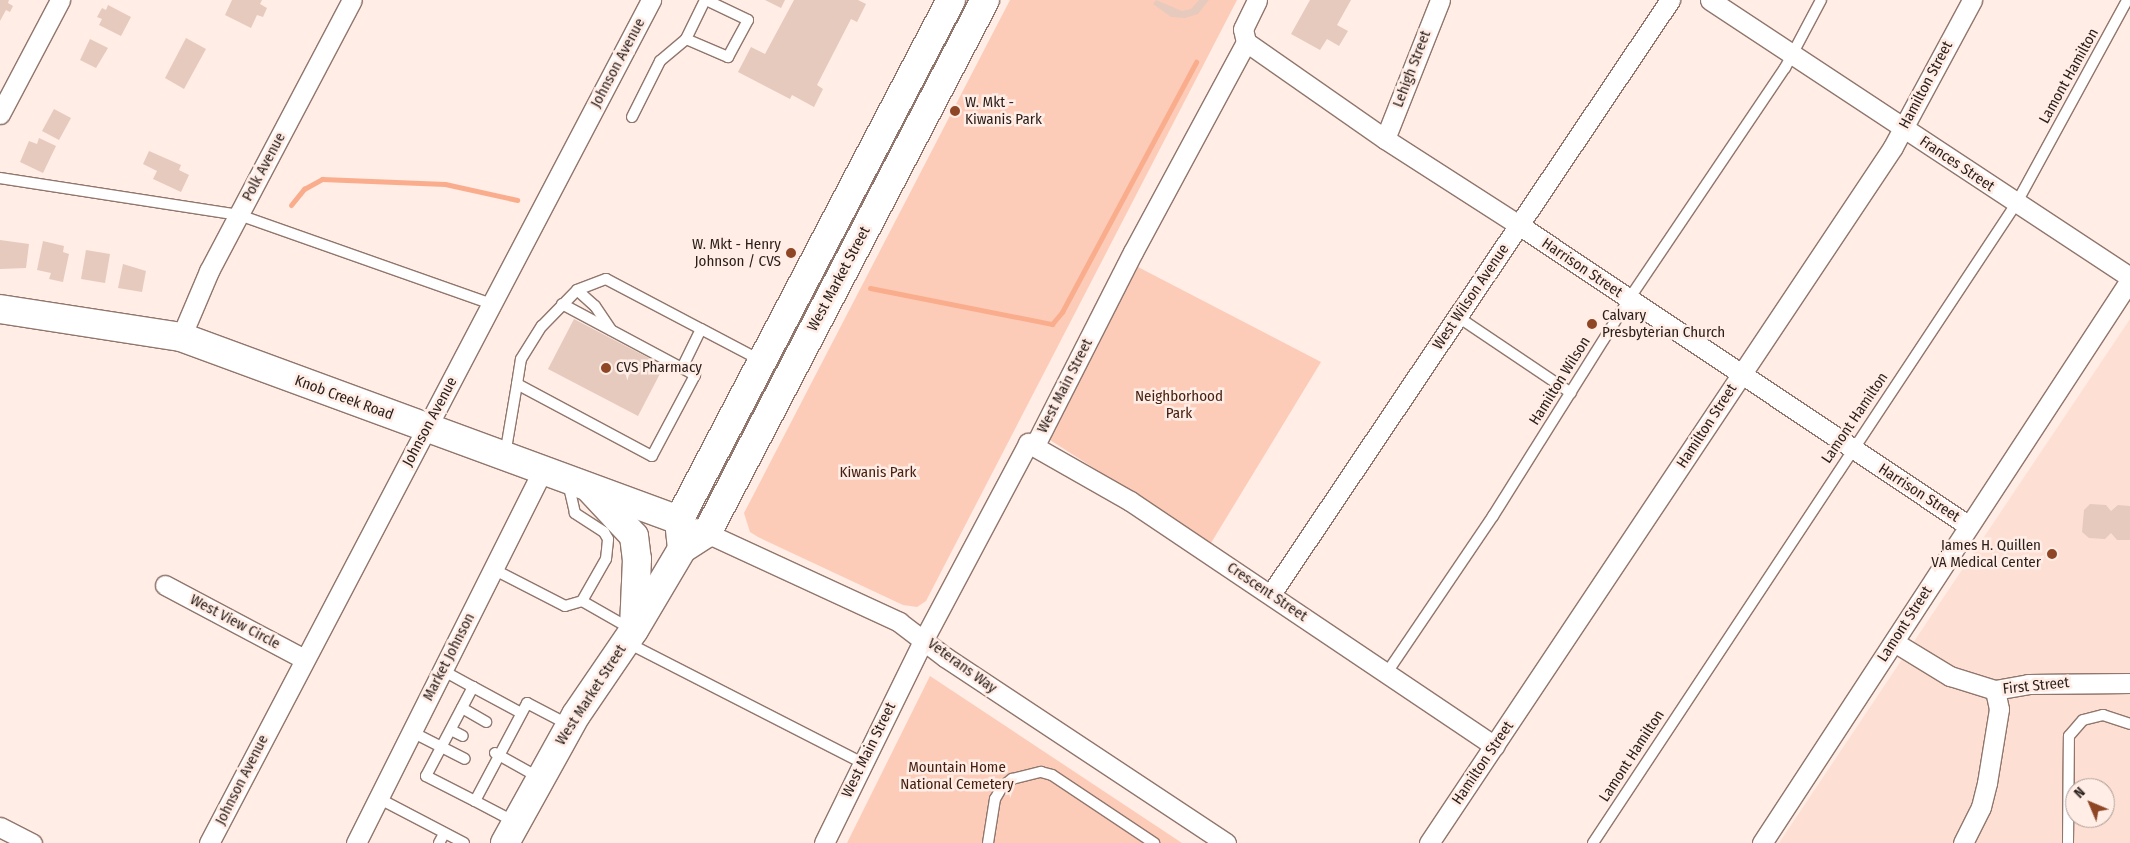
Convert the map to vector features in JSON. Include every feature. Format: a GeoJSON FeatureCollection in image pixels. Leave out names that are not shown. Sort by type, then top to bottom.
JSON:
{"type":"FeatureCollection","features":[{"type":"Feature","properties":{"kind":"main road","name":"West Market Street"},"geometry":{"type":"LineString","coordinates":[[680,520],[951,0]]}},
{"type":"Feature","properties":{"kind":"main road","name":"West Market Street"},"geometry":{"type":"LineString","coordinates":[[510,833],[570,726],[630,636],[682,549],[707,533],[985,0]]}},
{"type":"Feature","properties":{"kind":"main road","name":"Knob Creek Road"},"geometry":{"type":"LineString","coordinates":[[0,308],[181,337],[427,429],[505,456],[542,472],[680,520]]}},
{"type":"Feature","properties":{"kind":"main road"},"geometry":{"type":"LineString","coordinates":[[579,485],[634,536],[637,559],[630,636]]}},
{"type":"Feature","properties":{"kind":"main road"},"geometry":{"type":"LineString","coordinates":[[680,520],[682,549]]}},
{"type":"Feature","properties":{"kind":"street"},"geometry":{"type":"LineString","coordinates":[[0,114],[60,0]]}},
{"type":"Feature","properties":{"kind":"street","name":"Polk Avenue"},"geometry":{"type":"LineString","coordinates":[[181,337],[239,215],[352,0]]}},
{"type":"Feature","properties":{"kind":"street","name":"Johnson Avenue"},"geometry":{"type":"LineString","coordinates":[[209,843],[651,0]]}},
{"type":"Feature","properties":{"kind":"street"},"geometry":{"type":"LineString","coordinates":[[1246,42],[1243,28],[1256,0]]}},
{"type":"Feature","properties":{"kind":"street","name":"Lehigh Street"},"geometry":{"type":"LineString","coordinates":[[1385,140],[1440,0]]}},
{"type":"Feature","properties":{"kind":"street","name":"West Wilson Avenue"},"geometry":{"type":"LineString","coordinates":[[1271,594],[1670,0]]}},
{"type":"Feature","properties":{"kind":"street","name":"Frances Street"},"geometry":{"type":"LineString","coordinates":[[1710,0],[2130,279]]}},
{"type":"Feature","properties":{"kind":"street","name":"Hamilton Street"},"geometry":{"type":"LineString","coordinates":[[1429,843],[1903,129],[1972,0]]}},
{"type":"Feature","properties":{"kind":"street","name":"Harrison Street"},"geometry":{"type":"LineString","coordinates":[[1246,42],[1385,140],[1519,225],[1740,376],[1969,526]]}},
{"type":"Feature","properties":{"kind":"street","name":"West Main Street"},"geometry":{"type":"LineString","coordinates":[[824,843],[924,638],[1021,451],[1028,443],[1035,445],[1234,59],[1246,42]]}},
{"type":"Feature","properties":{"kind":"street","name":"Lamont Street"},"geometry":{"type":"LineString","coordinates":[[1762,843],[2130,279]]}},
{"type":"Feature","properties":{"kind":"street","name":"Crescent Street"},"geometry":{"type":"LineString","coordinates":[[1035,445],[1130,501],[1271,594],[1494,746]]}},
{"type":"Feature","properties":{"kind":"street","name":"Market Johnson"},"geometry":{"type":"LineString","coordinates":[[356,843],[542,472]]}},
{"type":"Feature","properties":{"kind":"street","name":"Veterans Way"},"geometry":{"type":"LineString","coordinates":[[680,520],[867,606],[924,638],[945,657],[1226,843]]}},
{"type":"Feature","properties":{"kind":"street","name":"West View Circle"},"geometry":{"type":"LineString","coordinates":[[165,585],[304,659]]}},
{"type":"Feature","properties":{"kind":"street","name":"First Street"},"geometry":{"type":"LineString","coordinates":[[1894,642],[1950,676],[1995,690],[2028,684],[2130,683]]}},
{"type":"Feature","properties":{"kind":"street"},"geometry":{"type":"LineString","coordinates":[[1962,843],[1981,807],[1987,783],[1999,709],[1995,690]]}},
{"type":"Feature","properties":{"kind":"street"},"geometry":{"type":"LineString","coordinates":[[0,827],[32,843]]}},
{"type":"Feature","properties":{"kind":"lane"},"geometry":{"type":"LineString","coordinates":[[632,117],[660,61],[686,39],[705,0],[748,20],[728,57],[686,39]]}},
{"type":"Feature","properties":{"kind":"lane","name":"Hamilton Wilson"},"geometry":{"type":"LineString","coordinates":[[1386,674],[1494,516],[1629,299],[1792,55],[1821,0]]}},
{"type":"Feature","properties":{"kind":"lane","name":"Lamont Hamilton"},"geometry":{"type":"LineString","coordinates":[[1593,843],[2016,204],[2127,0]]}},
{"type":"Feature","properties":{"kind":"lane"},"geometry":{"type":"LineString","coordinates":[[0,178],[239,215],[492,304]]}},
{"type":"Feature","properties":{"kind":"lane"},"geometry":{"type":"LineString","coordinates":[[505,456],[521,359],[542,326],[562,304],[577,290],[606,279],[762,361]]}},
{"type":"Feature","properties":{"kind":"lane"},"geometry":{"type":"LineString","coordinates":[[577,290],[595,306],[612,331]]}},
{"type":"Feature","properties":{"kind":"lane"},"geometry":{"type":"LineString","coordinates":[[517,384],[652,456],[695,375],[562,304]]}},
{"type":"Feature","properties":{"kind":"lane"},"geometry":{"type":"LineString","coordinates":[[1458,317],[1571,392]]}},
{"type":"Feature","properties":{"kind":"lane"},"geometry":{"type":"LineString","coordinates":[[682,368],[702,329]]}},
{"type":"Feature","properties":{"kind":"lane"},"geometry":{"type":"LineString","coordinates":[[493,569],[565,606],[582,601],[606,559],[608,539],[604,532],[575,513],[579,485]]}},
{"type":"Feature","properties":{"kind":"lane"},"geometry":{"type":"LineString","coordinates":[[582,601],[630,636],[863,763]]}},
{"type":"Feature","properties":{"kind":"lane"},"geometry":{"type":"LineString","coordinates":[[442,670],[522,713]]}},
{"type":"Feature","properties":{"kind":"lane"},"geometry":{"type":"LineString","coordinates":[[473,687],[426,776],[475,801],[510,833]]}},
{"type":"Feature","properties":{"kind":"lane"},"geometry":{"type":"LineString","coordinates":[[475,801],[486,771],[527,702],[570,726]]}},
{"type":"Feature","properties":{"kind":"lane"},"geometry":{"type":"LineString","coordinates":[[462,708],[486,722]]}},
{"type":"Feature","properties":{"kind":"lane"},"geometry":{"type":"LineString","coordinates":[[2068,843],[2069,736],[2083,720],[2104,715],[2130,724]]}},
{"type":"Feature","properties":{"kind":"lane"},"geometry":{"type":"LineString","coordinates":[[451,730],[463,736]]}},
{"type":"Feature","properties":{"kind":"lane"},"geometry":{"type":"LineString","coordinates":[[412,732],[465,759]]}},
{"type":"Feature","properties":{"kind":"lane"},"geometry":{"type":"LineString","coordinates":[[496,754],[540,778]]}},
{"type":"Feature","properties":{"kind":"lane"},"geometry":{"type":"LineString","coordinates":[[988,843],[995,799],[1002,787],[1012,779],[1040,772],[1052,775],[1154,843]]}},
{"type":"Feature","properties":{"kind":"lane"},"geometry":{"type":"LineString","coordinates":[[378,798],[442,838],[464,843]]}},
{"type":"Feature","properties":{"kind":"shaded area","name":"James H. Quillen VA Medical Center"},"geometry":{"type":"Polygon","coordinates":[[[2130,319],[2130,843],[1779,843],[2130,319]]]}},
{"type":"Feature","properties":{"kind":"green space","name":"Kiwanis Park"},"geometry":{"type":"Polygon","coordinates":[[[1010,0],[1237,0],[926,601],[917,607],[903,605],[758,537],[750,532],[744,513],[1010,0]]]}},
{"type":"Feature","properties":{"kind":"green space","name":"Neighborhood Park"},"geometry":{"type":"Polygon","coordinates":[[[1138,267],[1321,362],[1211,543],[1050,440],[1138,267]]]}},
{"type":"Feature","properties":{"kind":"green space","name":"Mountain Home National Cemetery"},"geometry":{"type":"Polygon","coordinates":[[[930,676],[1182,843],[847,843],[930,676]]]}},
{"type":"Feature","properties":{"kind":"building"},"geometry":{"type":"Polygon","coordinates":[[[0,0],[9,0],[8,3],[13,6],[10,12],[6,10],[0,21],[0,0]]]}},
{"type":"Feature","properties":{"kind":"building"},"geometry":{"type":"Polygon","coordinates":[[[232,0],[262,0],[260,4],[267,8],[263,17],[257,15],[251,28],[225,15],[232,0]]]}},
{"type":"Feature","properties":{"kind":"building"},"geometry":{"type":"Polygon","coordinates":[[[765,0],[785,0],[781,8],[765,0]]]}},
{"type":"Feature","properties":{"kind":"building"},"geometry":{"type":"Polygon","coordinates":[[[794,0],[858,0],[866,4],[857,22],[851,19],[817,85],[823,89],[814,107],[792,95],[790,99],[738,72],[751,47],[765,54],[794,0]]]}},
{"type":"Feature","properties":{"kind":"building"},"geometry":{"type":"Polygon","coordinates":[[[1156,0],[1182,11],[1191,9],[1199,0],[1209,0],[1198,14],[1185,18],[1171,17],[1153,4],[1156,0]]]}},
{"type":"Feature","properties":{"kind":"building"},"geometry":{"type":"Polygon","coordinates":[[[1310,0],[1351,0],[1337,25],[1348,31],[1339,46],[1327,39],[1320,50],[1291,34],[1310,0]]]}},
{"type":"Feature","properties":{"kind":"building"},"geometry":{"type":"Polygon","coordinates":[[[108,5],[131,17],[121,36],[99,25],[102,19],[97,17],[102,8],[106,10],[108,5]]]}},
{"type":"Feature","properties":{"kind":"building"},"geometry":{"type":"Polygon","coordinates":[[[186,38],[206,49],[184,89],[165,78],[186,38]]]}},
{"type":"Feature","properties":{"kind":"building"},"geometry":{"type":"Polygon","coordinates":[[[90,39],[108,48],[96,68],[80,60],[90,39]]]}},
{"type":"Feature","properties":{"kind":"building"},"geometry":{"type":"Polygon","coordinates":[[[54,109],[71,118],[59,140],[42,131],[54,109]]]}},
{"type":"Feature","properties":{"kind":"building"},"geometry":{"type":"Polygon","coordinates":[[[39,138],[56,146],[43,173],[20,162],[29,141],[37,144],[39,138]]]}},
{"type":"Feature","properties":{"kind":"building"},"geometry":{"type":"Polygon","coordinates":[[[149,151],[181,165],[179,170],[189,175],[181,192],[153,179],[157,171],[143,164],[149,151]]]}},
{"type":"Feature","properties":{"kind":"building"},"geometry":{"type":"Polygon","coordinates":[[[0,240],[29,244],[26,268],[0,269],[0,240]]]}},
{"type":"Feature","properties":{"kind":"building"},"geometry":{"type":"Polygon","coordinates":[[[43,241],[64,246],[63,252],[69,254],[63,282],[49,279],[51,273],[37,270],[43,241]]]}},
{"type":"Feature","properties":{"kind":"building"},"geometry":{"type":"Polygon","coordinates":[[[86,250],[110,254],[105,283],[81,279],[86,250]]]}},
{"type":"Feature","properties":{"kind":"building"},"geometry":{"type":"Polygon","coordinates":[[[123,264],[146,271],[142,292],[118,288],[123,264]]]}},
{"type":"Feature","properties":{"kind":"building","name":"CVS Pharmacy"},"geometry":{"type":"Polygon","coordinates":[[[574,319],[664,366],[638,416],[548,369],[574,319]]]}},
{"type":"Feature","properties":{"kind":"building"},"geometry":{"type":"Polygon","coordinates":[[[2090,504],[2106,505],[2111,511],[2118,505],[2130,506],[2130,540],[2117,540],[2111,533],[2105,539],[2089,538],[2082,532],[2084,510],[2090,504]]]}},
{"type":"Feature","properties":{"kind":"waterway"},"geometry":{"type":"LineString","coordinates":[[870,288],[1052,324],[1062,312],[1196,62]]}},
{"type":"Feature","properties":{"kind":"waterway"},"geometry":{"type":"LineString","coordinates":[[291,205],[304,189],[322,179],[445,184],[517,200]]}},
{"type":"Feature","properties":{"kind":"place","name":"W. Mkt - Kiwanis Park"},"geometry":{"type":"Point","coordinates":[955,111]}},
{"type":"Feature","properties":{"kind":"place","name":"W. Mkt - Henry Johnson / CVS"},"geometry":{"type":"Point","coordinates":[791,253]}},
{"type":"Feature","properties":{"kind":"place","name":"Calvary Presbyterian Church"},"geometry":{"type":"Point","coordinates":[1592,324]}},
{"type":"Feature","properties":{"kind":"place","name":"CVS Pharmacy"},"geometry":{"type":"Point","coordinates":[606,368]}},
{"type":"Feature","properties":{"kind":"place","name":"James H. Quillen VA Medical Center"},"geometry":{"type":"Point","coordinates":[2052,554]}}]}
